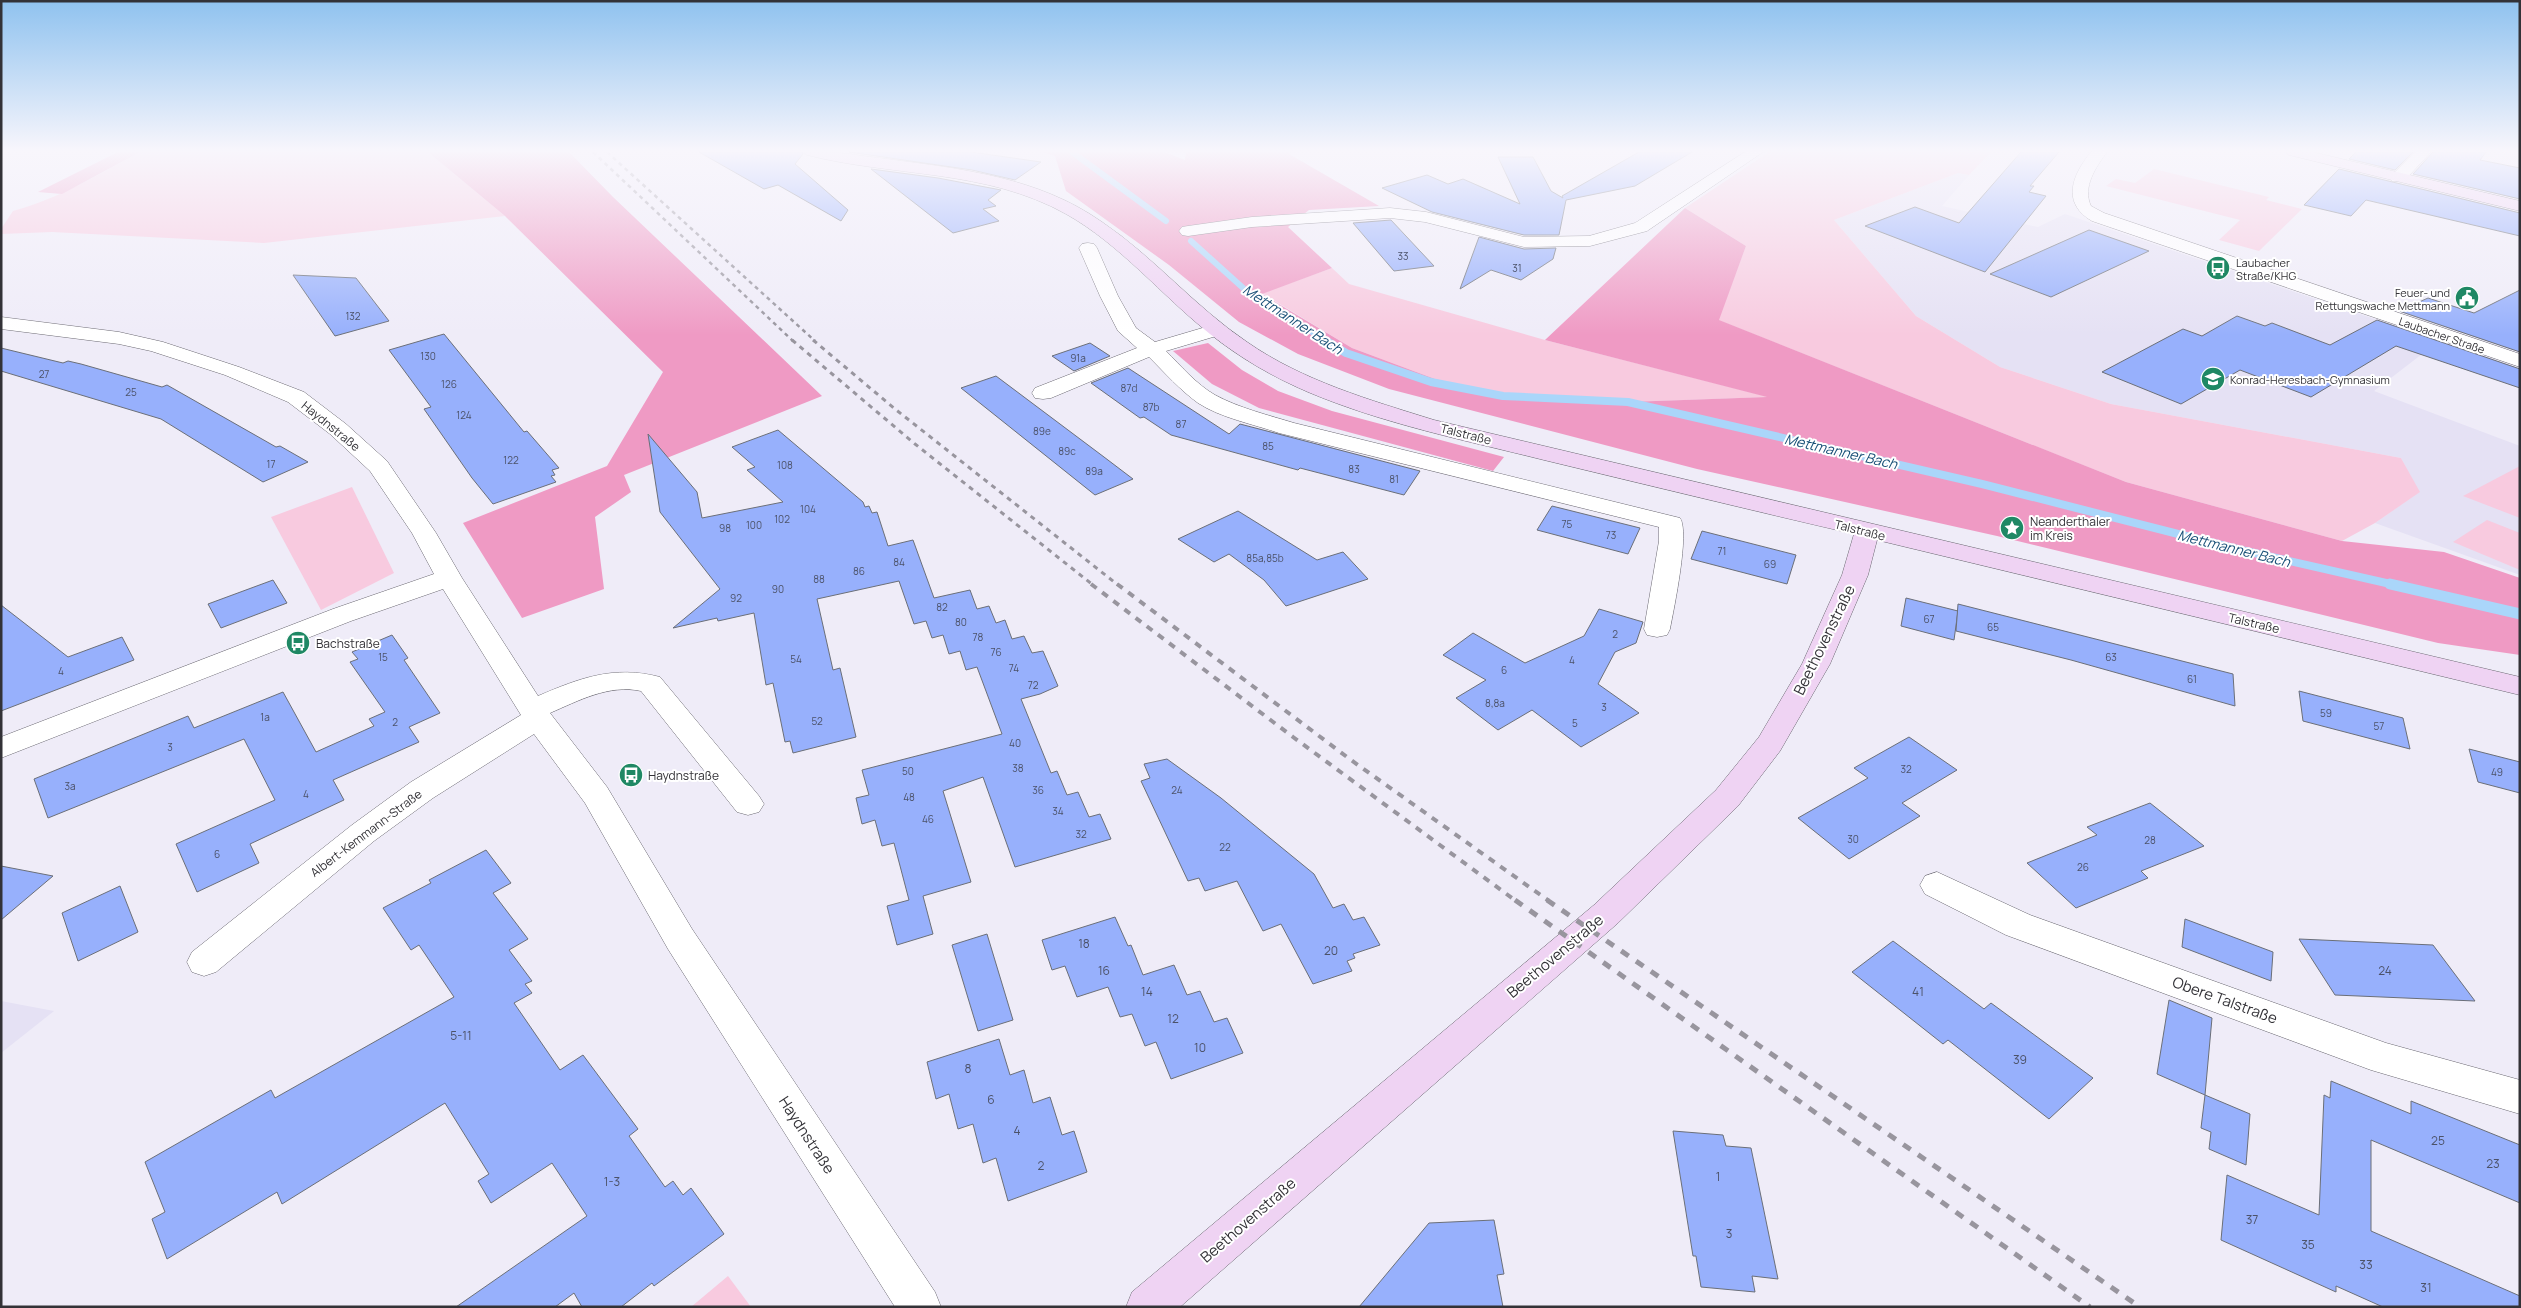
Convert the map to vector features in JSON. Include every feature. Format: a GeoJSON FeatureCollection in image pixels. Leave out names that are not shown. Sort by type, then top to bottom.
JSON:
{"type":"FeatureCollection","features":[{"type":"Feature","properties":{"kind":"main road","name":"Talstraße"},"geometry":{"type":"LineString","coordinates":[[1075,213],[1119,242],[1216,330],[1263,363],[1307,385],[1348,401],[1428,425],[1867,532],[2520,686]]}},
{"type":"Feature","properties":{"kind":"main road","name":"Beethovenstraße"},"geometry":{"type":"LineString","coordinates":[[1147,1307],[1606,914],[1727,798],[1770,744],[1816,664],[1855,576],[1867,532]]}},
{"type":"Feature","properties":{"kind":"street"},"geometry":{"type":"LineString","coordinates":[[1188,231],[1312,217],[1389,213]]}},
{"type":"Feature","properties":{"kind":"street"},"geometry":{"type":"LineString","coordinates":[[1390,213],[1426,217],[1482,233],[1524,242],[1590,241],[1641,227],[1662,213]]}},
{"type":"Feature","properties":{"kind":"street","name":"Laubacher Straße"},"geometry":{"type":"LineString","coordinates":[[2092,213],[2098,217],[2520,361]]}},
{"type":"Feature","properties":{"kind":"street"},"geometry":{"type":"LineString","coordinates":[[1088,248],[1109,296],[1128,331],[1152,350],[1186,383],[1207,399],[1237,412],[1287,428],[1671,523],[1671,541],[1657,629]]}},
{"type":"Feature","properties":{"kind":"street","name":"Haydnstraße"},"geometry":{"type":"LineString","coordinates":[[1,323],[96,333],[156,346],[232,371],[296,398],[338,428],[386,474],[535,714],[596,795],[680,939],[920,1307]]}},
{"type":"Feature","properties":{"kind":"street"},"geometry":{"type":"LineString","coordinates":[[1043,393],[1152,350],[1216,330]]}},
{"type":"Feature","properties":{"kind":"street"},"geometry":{"type":"LineString","coordinates":[[1,748],[342,615],[449,578]]}},
{"type":"Feature","properties":{"kind":"street"},"geometry":{"type":"LineString","coordinates":[[535,714],[602,683],[636,679],[650,684],[748,804]]}},
{"type":"Feature","properties":{"kind":"street","name":"Albert-Kemmann-Straße"},"geometry":{"type":"LineString","coordinates":[[204,962],[370,828],[422,790],[535,714]]}},
{"type":"Feature","properties":{"kind":"street","name":"Obere Talstraße"},"geometry":{"type":"LineString","coordinates":[[1938,885],[2018,925],[2236,1003],[2384,1059],[2520,1097]]}},
{"type":"Feature","properties":{"kind":"shaded area"},"geometry":{"type":"Polygon","coordinates":[[[12,213],[501,213],[505,216],[264,243],[52,232],[1,234],[1,229],[12,213]]]}},
{"type":"Feature","properties":{"kind":"shaded area"},"geometry":{"type":"Polygon","coordinates":[[[501,213],[630,213],[822,396],[624,475],[631,492],[595,517],[604,589],[522,618],[463,523],[607,466],[663,372],[501,213]]]}},
{"type":"Feature","properties":{"kind":"shaded area"},"geometry":{"type":"Polygon","coordinates":[[[1097,213],[1305,213],[1288,227],[1332,268],[1262,294],[1352,348],[1435,379],[1503,396],[1573,397],[1628,402],[1767,397],[1545,340],[1680,213],[1693,213],[1746,246],[1719,320],[2126,482],[2342,541],[2444,552],[2520,578],[2520,655],[2438,643],[1997,536],[1697,469],[1389,389],[1298,354],[1239,322],[1169,265],[1097,213]]]}},
{"type":"Feature","properties":{"kind":"shaded area"},"geometry":{"type":"Polygon","coordinates":[[[1693,213],[1852,213],[1834,220],[1916,316],[2000,367],[2111,404],[2401,458],[2420,492],[2375,523],[2342,541],[2126,482],[1718,320],[1746,246],[1693,213]]]}},
{"type":"Feature","properties":{"kind":"shaded area","name":"Konrad-Heresbach-Gymnasium"},"geometry":{"type":"Polygon","coordinates":[[[1852,213],[1974,213],[2038,227],[2065,214],[2439,341],[2374,391],[2520,446],[2520,575],[2375,523],[2419,492],[2401,458],[2111,404],[2000,367],[1916,316],[1834,220],[1852,213]]]}},
{"type":"Feature","properties":{"kind":"shaded area"},"geometry":{"type":"Polygon","coordinates":[[[2213,213],[2298,213],[2259,251],[2219,240],[2240,220],[2213,213]]]}},
{"type":"Feature","properties":{"kind":"shaded area"},"geometry":{"type":"Polygon","coordinates":[[[1332,268],[1349,284],[1545,340],[1769,397],[1628,402],[1573,397],[1503,396],[1435,379],[1352,348],[1262,293],[1332,268]]]}},
{"type":"Feature","properties":{"kind":"shaded area"},"geometry":{"type":"Polygon","coordinates":[[[1208,343],[1242,370],[1278,391],[1332,411],[1504,457],[1493,471],[1259,408],[1212,384],[1173,351],[1208,343]]]}},
{"type":"Feature","properties":{"kind":"shaded area"},"geometry":{"type":"Polygon","coordinates":[[[2520,466],[2520,518],[2463,496],[2520,466]]]}},
{"type":"Feature","properties":{"kind":"shaded area"},"geometry":{"type":"Polygon","coordinates":[[[352,487],[394,573],[321,610],[271,517],[352,487]]]}},
{"type":"Feature","properties":{"kind":"shaded area"},"geometry":{"type":"Polygon","coordinates":[[[2487,520],[2520,533],[2520,570],[2453,542],[2487,520]]]}},
{"type":"Feature","properties":{"kind":"shaded area"},"geometry":{"type":"Polygon","coordinates":[[[1,1001],[54,1011],[1,1053],[1,1001]]]}},
{"type":"Feature","properties":{"kind":"shaded area"},"geometry":{"type":"Polygon","coordinates":[[[728,1276],[751,1307],[691,1307],[728,1276]]]}},
{"type":"Feature","properties":{"kind":"building"},"geometry":{"type":"Polygon","coordinates":[[[827,213],[846,213],[841,221],[827,213]]]}},
{"type":"Feature","properties":{"kind":"building"},"geometry":{"type":"Polygon","coordinates":[[[927,213],[988,213],[999,221],[953,233],[927,213]]]}},
{"type":"Feature","properties":{"kind":"building"},"geometry":{"type":"Polygon","coordinates":[[[1436,213],[1563,213],[1559,235],[1524,235],[1436,213]]]}},
{"type":"Feature","properties":{"kind":"building"},"geometry":{"type":"Polygon","coordinates":[[[1899,213],[1932,213],[1959,223],[1968,213],[2032,213],[1985,272],[1865,226],[1899,213]]]}},
{"type":"Feature","properties":{"kind":"building"},"geometry":{"type":"Polygon","coordinates":[[[2338,213],[2354,213],[2351,216],[2338,213]]]}},
{"type":"Feature","properties":{"kind":"building"},"geometry":{"type":"Polygon","coordinates":[[[2422,213],[2520,213],[2520,236],[2422,213]]]}},
{"type":"Feature","properties":{"kind":"building"},"geometry":{"type":"Polygon","coordinates":[[[1391,220],[1434,266],[1394,271],[1353,223],[1391,220]]]}},
{"type":"Feature","properties":{"kind":"building"},"geometry":{"type":"Polygon","coordinates":[[[2089,230],[2149,251],[2051,297],[1990,274],[2089,230]]]}},
{"type":"Feature","properties":{"kind":"building"},"geometry":{"type":"Polygon","coordinates":[[[1479,237],[1524,249],[1556,248],[1553,259],[1521,280],[1491,270],[1460,289],[1479,237]]]}},
{"type":"Feature","properties":{"kind":"building"},"geometry":{"type":"Polygon","coordinates":[[[293,275],[356,278],[389,321],[335,336],[293,275]]]}},
{"type":"Feature","properties":{"kind":"building"},"geometry":{"type":"Polygon","coordinates":[[[2520,290],[2520,352],[2399,311],[2428,298],[2474,313],[2520,290]]]}},
{"type":"Feature","properties":{"kind":"building"},"geometry":{"type":"Polygon","coordinates":[[[2237,316],[2265,326],[2272,323],[2330,345],[2377,320],[2520,369],[2520,388],[2396,346],[2311,397],[2240,370],[2181,404],[2102,372],[2183,329],[2202,336],[2237,316]]]}},
{"type":"Feature","properties":{"kind":"building"},"geometry":{"type":"Polygon","coordinates":[[[444,334],[524,432],[527,431],[559,468],[552,470],[555,475],[551,476],[556,482],[493,504],[472,478],[424,409],[431,407],[389,350],[444,334]]]}},
{"type":"Feature","properties":{"kind":"building"},"geometry":{"type":"Polygon","coordinates":[[[1090,343],[1110,356],[1074,371],[1052,356],[1090,343]]]}},
{"type":"Feature","properties":{"kind":"building"},"geometry":{"type":"Polygon","coordinates":[[[1,348],[63,363],[68,361],[81,364],[162,387],[167,385],[276,447],[280,446],[308,462],[263,482],[161,419],[1,371],[1,348]]]}},
{"type":"Feature","properties":{"kind":"building"},"geometry":{"type":"Polygon","coordinates":[[[1128,368],[1229,434],[1240,424],[1420,471],[1404,495],[1300,468],[1298,470],[1171,435],[1144,417],[1140,418],[1091,383],[1128,368]]]}},
{"type":"Feature","properties":{"kind":"building"},"geometry":{"type":"Polygon","coordinates":[[[996,376],[1133,479],[1095,495],[961,388],[996,376]]]}},
{"type":"Feature","properties":{"kind":"building"},"geometry":{"type":"Polygon","coordinates":[[[778,430],[863,502],[865,507],[869,506],[872,513],[877,512],[888,546],[913,540],[934,598],[970,590],[977,609],[989,606],[996,623],[1005,620],[1012,639],[1024,636],[1032,653],[1043,651],[1058,686],[1040,694],[1021,699],[1051,773],[1057,771],[1067,795],[1078,792],[1089,817],[1100,814],[1111,839],[1015,867],[983,777],[943,791],[971,882],[923,896],[933,934],[897,945],[887,906],[909,900],[894,843],[882,846],[875,820],[862,824],[856,798],[869,795],[862,770],[1002,734],[977,667],[966,670],[960,651],[949,654],[943,635],[932,638],[926,621],[914,624],[899,581],[817,599],[833,670],[840,668],[856,737],[793,753],[790,741],[785,742],[773,683],[766,685],[754,613],[718,621],[717,618],[673,628],[720,589],[660,512],[648,434],[697,492],[702,518],[783,502],[747,470],[755,467],[732,447],[778,430]]]}},
{"type":"Feature","properties":{"kind":"building"},"geometry":{"type":"Polygon","coordinates":[[[1552,506],[1640,528],[1628,554],[1537,530],[1552,506]]]}},
{"type":"Feature","properties":{"kind":"building"},"geometry":{"type":"Polygon","coordinates":[[[1238,511],[1317,560],[1343,552],[1368,579],[1286,606],[1264,580],[1229,554],[1214,562],[1178,539],[1238,511]]]}},
{"type":"Feature","properties":{"kind":"building"},"geometry":{"type":"Polygon","coordinates":[[[1702,531],[1796,555],[1787,584],[1691,559],[1702,531]]]}},
{"type":"Feature","properties":{"kind":"building"},"geometry":{"type":"Polygon","coordinates":[[[273,580],[287,603],[221,628],[208,604],[273,580]]]}},
{"type":"Feature","properties":{"kind":"building"},"geometry":{"type":"Polygon","coordinates":[[[1906,598],[1958,611],[1954,640],[1901,626],[1906,598]]]}},
{"type":"Feature","properties":{"kind":"building"},"geometry":{"type":"Polygon","coordinates":[[[1958,604],[2233,674],[2235,706],[2071,660],[1956,631],[1958,604]]]}},
{"type":"Feature","properties":{"kind":"building"},"geometry":{"type":"Polygon","coordinates":[[[1,605],[68,657],[122,637],[134,660],[1,711],[1,605]]]}},
{"type":"Feature","properties":{"kind":"building"},"geometry":{"type":"Polygon","coordinates":[[[1599,609],[1643,622],[1636,643],[1615,652],[1598,684],[1639,713],[1581,747],[1532,710],[1498,730],[1456,698],[1486,680],[1443,655],[1473,633],[1525,663],[1584,636],[1599,609]]]}},
{"type":"Feature","properties":{"kind":"building"},"geometry":{"type":"Polygon","coordinates":[[[392,635],[408,658],[404,660],[440,713],[409,727],[419,742],[333,780],[344,800],[250,844],[259,863],[197,892],[176,844],[275,800],[244,739],[48,818],[34,779],[188,716],[194,728],[283,692],[316,752],[374,726],[369,719],[385,712],[350,662],[358,659],[352,652],[392,635]]]}},
{"type":"Feature","properties":{"kind":"building"},"geometry":{"type":"Polygon","coordinates":[[[2299,691],[2403,718],[2410,749],[2303,721],[2299,691]]]}},
{"type":"Feature","properties":{"kind":"building"},"geometry":{"type":"Polygon","coordinates":[[[1909,737],[1957,770],[1902,803],[1920,816],[1849,859],[1798,818],[1868,778],[1854,768],[1909,737]]]}},
{"type":"Feature","properties":{"kind":"building"},"geometry":{"type":"Polygon","coordinates":[[[2469,749],[2520,762],[2520,793],[2478,782],[2469,749]]]}},
{"type":"Feature","properties":{"kind":"building"},"geometry":{"type":"Polygon","coordinates":[[[1167,759],[1221,798],[1314,874],[1333,908],[1344,904],[1353,920],[1364,917],[1380,945],[1353,954],[1355,958],[1347,961],[1352,971],[1313,984],[1281,924],[1263,931],[1237,881],[1205,891],[1199,878],[1188,881],[1141,781],[1150,778],[1144,764],[1167,759]]]}},
{"type":"Feature","properties":{"kind":"building"},"geometry":{"type":"Polygon","coordinates":[[[2150,803],[2204,846],[2141,871],[2148,878],[2076,908],[2027,863],[2097,835],[2087,827],[2150,803]]]}},
{"type":"Feature","properties":{"kind":"building"},"geometry":{"type":"Polygon","coordinates":[[[486,850],[511,883],[493,893],[528,939],[509,950],[532,981],[525,984],[532,993],[514,1003],[560,1070],[583,1055],[638,1129],[629,1136],[665,1187],[673,1181],[683,1195],[691,1188],[724,1234],[654,1286],[652,1283],[621,1307],[582,1307],[574,1293],[555,1307],[456,1307],[587,1216],[552,1163],[491,1203],[478,1181],[489,1174],[445,1103],[282,1204],[277,1192],[167,1259],[152,1219],[165,1212],[145,1162],[271,1090],[275,1098],[454,997],[419,945],[411,950],[383,908],[431,883],[429,880],[486,850]]]}},
{"type":"Feature","properties":{"kind":"building"},"geometry":{"type":"Polygon","coordinates":[[[1,866],[53,876],[1,920],[1,866]]]}},
{"type":"Feature","properties":{"kind":"building"},"geometry":{"type":"Polygon","coordinates":[[[120,886],[138,932],[78,961],[62,913],[120,886]]]}},
{"type":"Feature","properties":{"kind":"building"},"geometry":{"type":"Polygon","coordinates":[[[1115,917],[1128,946],[1131,945],[1143,975],[1174,965],[1187,995],[1200,991],[1214,1022],[1227,1018],[1243,1053],[1171,1079],[1156,1042],[1145,1046],[1132,1014],[1120,1017],[1108,987],[1077,997],[1065,966],[1052,970],[1042,940],[1115,917]]]}},
{"type":"Feature","properties":{"kind":"building"},"geometry":{"type":"Polygon","coordinates":[[[2185,919],[2273,952],[2271,981],[2182,947],[2185,919]]]}},
{"type":"Feature","properties":{"kind":"building"},"geometry":{"type":"Polygon","coordinates":[[[987,934],[1013,1020],[978,1031],[952,945],[987,934]]]}},
{"type":"Feature","properties":{"kind":"building"},"geometry":{"type":"Polygon","coordinates":[[[2299,939],[2433,945],[2475,1001],[2335,995],[2299,939]]]}},
{"type":"Feature","properties":{"kind":"building"},"geometry":{"type":"Polygon","coordinates":[[[1893,941],[1984,1009],[1991,1003],[2093,1078],[2049,1119],[1948,1040],[1943,1044],[1852,972],[1893,941]]]}},
{"type":"Feature","properties":{"kind":"building"},"geometry":{"type":"Polygon","coordinates":[[[2169,1000],[2212,1018],[2205,1095],[2157,1074],[2169,1000]]]}},
{"type":"Feature","properties":{"kind":"building"},"geometry":{"type":"Polygon","coordinates":[[[999,1039],[1010,1075],[1024,1070],[1033,1103],[1050,1097],[1062,1135],[1074,1131],[1087,1172],[1008,1201],[996,1158],[983,1163],[973,1124],[958,1129],[949,1094],[936,1099],[927,1062],[999,1039]]]}},
{"type":"Feature","properties":{"kind":"building"},"geometry":{"type":"Polygon","coordinates":[[[2331,1081],[2411,1114],[2411,1101],[2520,1145],[2520,1203],[2371,1140],[2371,1231],[2520,1296],[2520,1307],[2383,1307],[2336,1286],[2336,1292],[2221,1240],[2227,1175],[2319,1215],[2324,1095],[2330,1098],[2331,1081]]]}},
{"type":"Feature","properties":{"kind":"building"},"geometry":{"type":"Polygon","coordinates":[[[2205,1095],[2250,1114],[2246,1165],[2209,1149],[2211,1132],[2201,1128],[2205,1095]]]}},
{"type":"Feature","properties":{"kind":"building"},"geometry":{"type":"Polygon","coordinates":[[[1673,1131],[1723,1135],[1726,1146],[1751,1148],[1778,1279],[1752,1276],[1755,1292],[1701,1287],[1696,1256],[1693,1256],[1673,1131]]]}},
{"type":"Feature","properties":{"kind":"building"},"geometry":{"type":"Polygon","coordinates":[[[1494,1220],[1504,1274],[1497,1275],[1503,1307],[1359,1307],[1429,1223],[1494,1220]]]}},
{"type":"Feature","properties":{"kind":"waterway","name":"Mettmanner Bach"},"geometry":{"type":"LineString","coordinates":[[1155,213],[1166,221]]}},
{"type":"Feature","properties":{"kind":"waterway","name":"Mettmanner Bach"},"geometry":{"type":"LineString","coordinates":[[1191,241],[1252,296],[1327,341]]}},
{"type":"Feature","properties":{"kind":"waterway","name":"Mettmanner Bach"},"geometry":{"type":"LineString","coordinates":[[1325,340],[1346,353],[1431,382],[1503,396],[1628,402],[1982,484],[2241,550],[2395,585]]}},
{"type":"Feature","properties":{"kind":"waterway","name":"Mettmanner Bach"},"geometry":{"type":"LineString","coordinates":[[2390,584],[2520,614]]}},
{"type":"Feature","properties":{"kind":"railway"},"geometry":{"type":"LineString","coordinates":[[658,213],[793,341]]}},
{"type":"Feature","properties":{"kind":"railway"},"geometry":{"type":"LineString","coordinates":[[674,213],[815,341]]}},
{"type":"Feature","properties":{"kind":"railway"},"geometry":{"type":"LineString","coordinates":[[792,340],[915,444],[1093,585]]}},
{"type":"Feature","properties":{"kind":"railway"},"geometry":{"type":"LineString","coordinates":[[813,340],[895,409],[1118,585]]}},
{"type":"Feature","properties":{"kind":"railway"},"geometry":{"type":"LineString","coordinates":[[1091,584],[1293,737],[1516,901]]}},
{"type":"Feature","properties":{"kind":"railway"},"geometry":{"type":"LineString","coordinates":[[1117,584],[1351,760],[1549,901]]}},
{"type":"Feature","properties":{"kind":"railway"},"geometry":{"type":"LineString","coordinates":[[1515,900],[2090,1307]]}},
{"type":"Feature","properties":{"kind":"railway"},"geometry":{"type":"LineString","coordinates":[[1547,900],[2140,1307]]}},
{"type":"Feature","properties":{"kind":"place","name":"Laubacher Straße/KHG"},"geometry":{"type":"Point","coordinates":[2218,268]}},
{"type":"Feature","properties":{"kind":"place","name":"Feuer- und Rettungswache Mettmann"},"geometry":{"type":"Point","coordinates":[2467,298]}},
{"type":"Feature","properties":{"kind":"place","name":"Konrad-Heresbach-Gymnasium"},"geometry":{"type":"Point","coordinates":[2213,379]}},
{"type":"Feature","properties":{"kind":"place","name":"Neanderthaler im Kreis"},"geometry":{"type":"Point","coordinates":[2012,528]}},
{"type":"Feature","properties":{"kind":"place","name":"Bachstraße"},"geometry":{"type":"Point","coordinates":[298,643]}},
{"type":"Feature","properties":{"kind":"place","name":"Haydnstraße"},"geometry":{"type":"Point","coordinates":[631,775]}}]}
